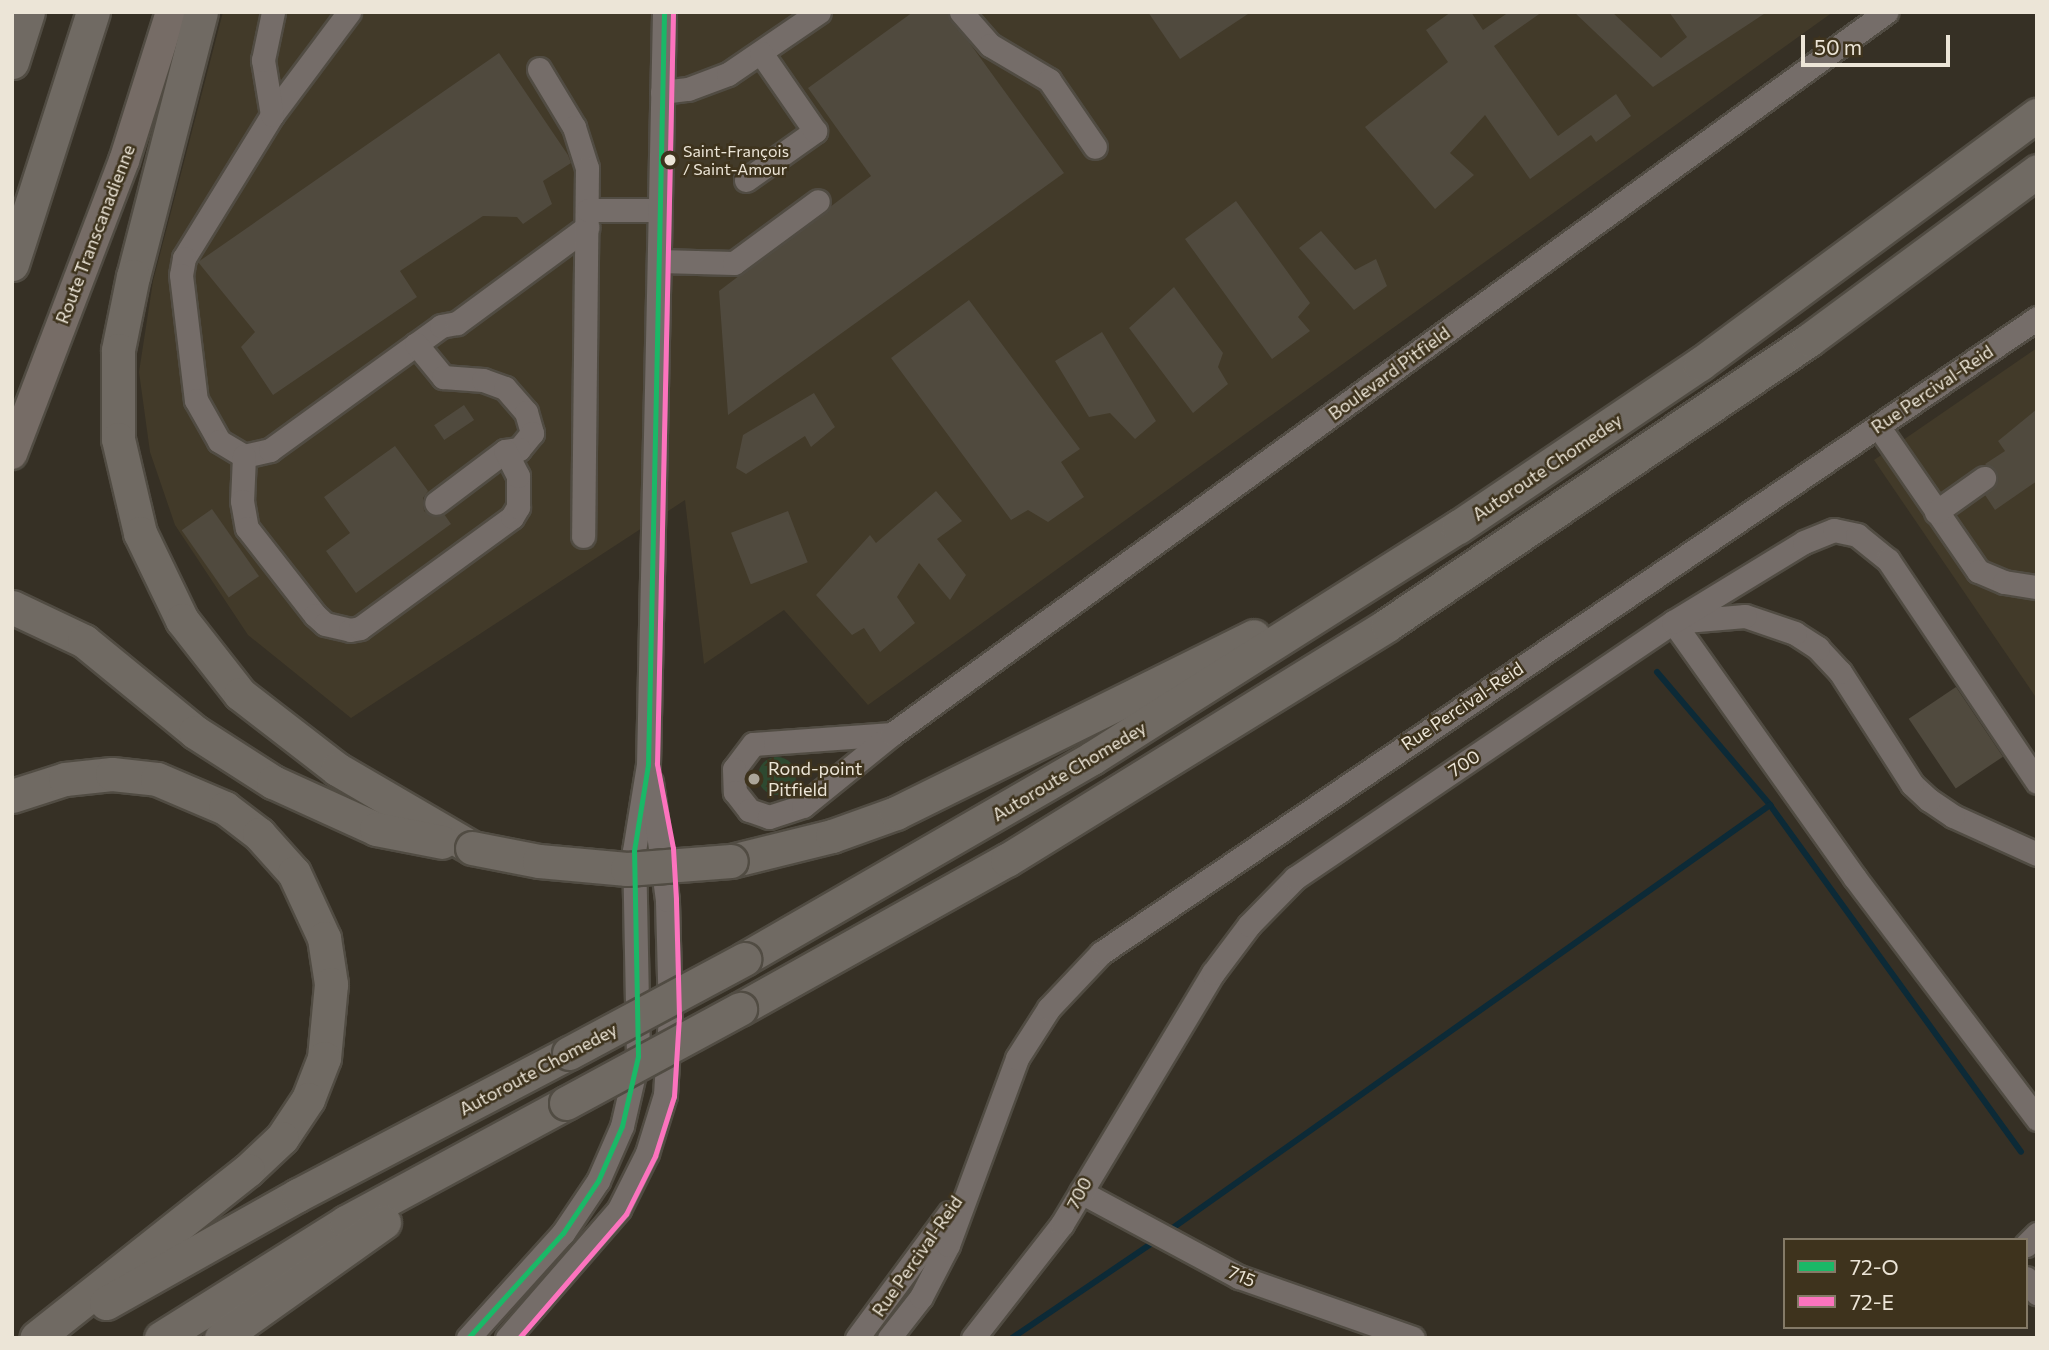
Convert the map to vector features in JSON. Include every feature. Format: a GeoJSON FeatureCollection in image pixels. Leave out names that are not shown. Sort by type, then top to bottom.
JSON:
{"type":"FeatureCollection","features":[{"type":"Feature","properties":{"kind":"highway"},"geometry":{"type":"LineString","coordinates":[[12,62],[29,12]]}},
{"type":"Feature","properties":{"kind":"highway"},"geometry":{"type":"LineString","coordinates":[[12,264],[93,12]]}},
{"type":"Feature","properties":{"kind":"highway"},"geometry":{"type":"LineString","coordinates":[[201,12],[132,276],[118,350],[118,439],[140,533],[182,620],[240,694],[326,762],[472,848]]}},
{"type":"Feature","properties":{"kind":"highway","name":"Autoroute Chomedey"},"geometry":{"type":"LineString","coordinates":[[46,1338],[258,1217],[744,959],[1072,770],[1391,571],[1700,364],[2037,115]]}},
{"type":"Feature","properties":{"kind":"highway"},"geometry":{"type":"LineString","coordinates":[[161,1338],[308,1244],[997,866],[1387,625],[1789,354],[2037,171]]}},
{"type":"Feature","properties":{"kind":"highway"},"geometry":{"type":"LineString","coordinates":[[14,607],[84,641],[195,732],[295,794],[376,829],[540,861],[627,869],[731,860],[832,836],[895,813],[1391,571]]}},
{"type":"Feature","properties":{"kind":"highway"},"geometry":{"type":"LineString","coordinates":[[12,796],[65,779],[112,774],[183,787],[225,808],[259,834],[294,873],[320,928],[331,985],[324,1058],[308,1099],[282,1138],[248,1170],[36,1338]]}},
{"type":"Feature","properties":{"kind":"highway"},"geometry":{"type":"LineString","coordinates":[[221,1338],[512,1132]]}},
{"type":"Feature","properties":{"kind":"main road","name":"Route Transcanadienne"},"geometry":{"type":"LineString","coordinates":[[12,454],[107,208],[171,12]]}},
{"type":"Feature","properties":{"kind":"street"},"geometry":{"type":"LineString","coordinates":[[272,115],[263,60],[273,12]]}},
{"type":"Feature","properties":{"kind":"street"},"geometry":{"type":"LineString","coordinates":[[349,12],[272,115],[189,244],[181,275],[196,400],[219,441],[244,456],[270,450],[441,326],[457,323],[587,218],[660,210]]}},
{"type":"Feature","properties":{"kind":"street"},"geometry":{"type":"LineString","coordinates":[[468,1338],[581,1208],[598,1181],[626,1114],[639,1032],[635,850],[648,765],[664,12]]}},
{"type":"Feature","properties":{"kind":"street"},"geometry":{"type":"LineString","coordinates":[[961,12],[990,45],[1049,80],[1095,147]]}},
{"type":"Feature","properties":{"kind":"street","name":"Boulevard Pitfield"},"geometry":{"type":"LineString","coordinates":[[892,734],[753,744],[745,750],[734,769],[735,792],[759,815],[792,813],[892,734],[1886,12]]}},
{"type":"Feature","properties":{"kind":"street"},"geometry":{"type":"LineString","coordinates":[[662,92],[706,84],[761,53],[811,14]]}},
{"type":"Feature","properties":{"kind":"street"},"geometry":{"type":"LineString","coordinates":[[746,180],[815,131],[761,53]]}},
{"type":"Feature","properties":{"kind":"street"},"geometry":{"type":"LineString","coordinates":[[539,69],[582,147],[587,218],[583,536]]}},
{"type":"Feature","properties":{"kind":"street"},"geometry":{"type":"LineString","coordinates":[[659,261],[734,263],[818,201]]}},
{"type":"Feature","properties":{"kind":"street","name":"Rue Percival-Reid"},"geometry":{"type":"LineString","coordinates":[[889,1338],[933,1276],[1026,1043],[1061,993],[1115,941],[2037,318]]}},
{"type":"Feature","properties":{"kind":"street"},"geometry":{"type":"LineString","coordinates":[[416,344],[443,377],[496,382],[517,398],[532,433],[519,449],[505,451],[436,503]]}},
{"type":"Feature","properties":{"kind":"street"},"geometry":{"type":"LineString","coordinates":[[1878,426],[1978,571],[2004,582],[2037,587]]}},
{"type":"Feature","properties":{"kind":"street"},"geometry":{"type":"LineString","coordinates":[[244,456],[242,501],[247,528],[325,624],[350,630],[360,628],[512,517],[518,507],[518,476],[505,451]]}},
{"type":"Feature","properties":{"kind":"street"},"geometry":{"type":"LineString","coordinates":[[1936,512],[1984,478]]}},
{"type":"Feature","properties":{"kind":"street","name":"700"},"geometry":{"type":"LineString","coordinates":[[973,1338],[1062,1224],[1213,973],[1249,925],[1295,878],[1673,622],[1804,542],[1834,530],[1857,535],[1888,560],[2037,782]]}},
{"type":"Feature","properties":{"kind":"street"},"geometry":{"type":"LineString","coordinates":[[1673,622],[1745,616],[1796,633],[1818,648],[1840,672],[1912,785],[1953,816],[2037,854]]}},
{"type":"Feature","properties":{"kind":"street"},"geometry":{"type":"LineString","coordinates":[[1673,622],[1856,878],[2037,1119]]}},
{"type":"Feature","properties":{"kind":"street"},"geometry":{"type":"LineString","coordinates":[[507,1338],[619,1209],[647,1153],[665,1095],[670,1016],[667,900],[664,850],[648,765]]}},
{"type":"Feature","properties":{"kind":"street","name":"Rue Percival-Reid"},"geometry":{"type":"LineString","coordinates":[[858,1338],[926,1249],[973,1172]]}},
{"type":"Feature","properties":{"kind":"street","name":"715"},"geometry":{"type":"LineString","coordinates":[[1081,1192],[1239,1277],[1413,1338]]}},
{"type":"Feature","properties":{"kind":"shaded area"},"geometry":{"type":"Polygon","coordinates":[[[223,12],[1833,12],[868,705],[784,610],[704,664],[685,500],[351,718],[248,635],[175,525],[150,452],[139,372],[153,281],[223,12]]]}},
{"type":"Feature","properties":{"kind":"shaded area"},"geometry":{"type":"Polygon","coordinates":[[[2037,348],[2037,699],[1874,460],[2037,348]]]}},
{"type":"Feature","properties":{"kind":"green space"},"geometry":{"type":"Polygon","coordinates":[[[777,757],[790,763],[796,776],[790,789],[777,795],[764,789],[758,776],[764,763],[777,757]]]}},
{"type":"Feature","properties":{"kind":"building"},"geometry":{"type":"Polygon","coordinates":[[[913,12],[947,12],[1064,173],[728,415],[719,291],[871,176],[808,88],[913,12]]]}},
{"type":"Feature","properties":{"kind":"building"},"geometry":{"type":"Polygon","coordinates":[[[1148,12],[1251,12],[1180,59],[1148,12]]]}},
{"type":"Feature","properties":{"kind":"building"},"geometry":{"type":"Polygon","coordinates":[[[1451,12],[1471,12],[1483,30],[1509,12],[1542,12],[1494,46],[1558,136],[1616,94],[1631,116],[1596,142],[1591,135],[1530,179],[1485,115],[1450,153],[1474,175],[1435,209],[1365,127],[1448,62],[1426,30],[1451,12]]]}},
{"type":"Feature","properties":{"kind":"building"},"geometry":{"type":"Polygon","coordinates":[[[1574,12],[1612,12],[1661,58],[1687,37],[1669,12],[1767,12],[1653,87],[1574,12]]]}},
{"type":"Feature","properties":{"kind":"building"},"geometry":{"type":"Polygon","coordinates":[[[499,53],[571,163],[543,181],[552,204],[523,224],[517,217],[483,216],[400,271],[417,297],[273,395],[241,347],[255,332],[198,262],[499,53]]]}},
{"type":"Feature","properties":{"kind":"building"},"geometry":{"type":"Polygon","coordinates":[[[1236,201],[1310,303],[1298,317],[1310,331],[1272,359],[1185,239],[1236,201]]]}},
{"type":"Feature","properties":{"kind":"building"},"geometry":{"type":"Polygon","coordinates":[[[1321,231],[1355,270],[1376,259],[1387,286],[1354,310],[1299,248],[1321,231]]]}},
{"type":"Feature","properties":{"kind":"building"},"geometry":{"type":"Polygon","coordinates":[[[1174,287],[1223,353],[1218,367],[1228,384],[1193,413],[1129,328],[1174,287]]]}},
{"type":"Feature","properties":{"kind":"building"},"geometry":{"type":"Polygon","coordinates":[[[969,300],[1080,449],[1061,462],[1084,497],[1048,522],[1028,510],[1011,520],[891,358],[969,300]]]}},
{"type":"Feature","properties":{"kind":"building"},"geometry":{"type":"Polygon","coordinates":[[[1102,332],[1156,421],[1135,439],[1110,413],[1089,417],[1055,361],[1102,332]]]}},
{"type":"Feature","properties":{"kind":"building"},"geometry":{"type":"Polygon","coordinates":[[[814,393],[835,427],[811,447],[805,436],[746,474],[736,468],[743,435],[814,393]]]}},
{"type":"Feature","properties":{"kind":"building"},"geometry":{"type":"Polygon","coordinates":[[[464,405],[474,420],[444,440],[434,425],[464,405]]]}},
{"type":"Feature","properties":{"kind":"building"},"geometry":{"type":"Polygon","coordinates":[[[2037,409],[2037,481],[1995,510],[1985,495],[1996,484],[1998,476],[1985,464],[2005,451],[1998,441],[2037,409]]]}},
{"type":"Feature","properties":{"kind":"building"},"geometry":{"type":"Polygon","coordinates":[[[395,446],[428,491],[423,498],[424,511],[431,516],[444,514],[451,524],[356,593],[326,551],[350,533],[324,497],[395,446]]]}},
{"type":"Feature","properties":{"kind":"building"},"geometry":{"type":"Polygon","coordinates":[[[936,491],[962,521],[937,539],[966,575],[950,600],[919,563],[897,597],[915,623],[880,652],[864,628],[852,635],[816,595],[870,535],[876,543],[936,491]]]}},
{"type":"Feature","properties":{"kind":"building"},"geometry":{"type":"Polygon","coordinates":[[[212,509],[259,576],[229,597],[182,530],[212,509]]]}},
{"type":"Feature","properties":{"kind":"building"},"geometry":{"type":"Polygon","coordinates":[[[788,511],[808,562],[751,584],[731,533],[788,511]]]}},
{"type":"Feature","properties":{"kind":"building"},"geometry":{"type":"Polygon","coordinates":[[[1956,687],[2003,757],[1956,789],[1909,719],[1956,687]]]}},
{"type":"Feature","properties":{"kind":"waterway"},"geometry":{"type":"LineString","coordinates":[[1657,672],[1770,805],[2021,1152]]}},
{"type":"Feature","properties":{"kind":"waterway"},"geometry":{"type":"LineString","coordinates":[[1167,1232],[1770,805]]}},
{"type":"Feature","properties":{"kind":"waterway"},"geometry":{"type":"LineString","coordinates":[[1012,1338],[1158,1239]]}},
{"type":"Feature","properties":{"kind":"transit line","name":"72-O"},"geometry":{"type":"LineString","coordinates":[[468,1338],[563,1233],[598,1181],[622,1126],[638,1056],[634,851],[648,765],[664,12]]}},
{"type":"Feature","properties":{"kind":"transit line","name":"72-E"},"geometry":{"type":"LineString","coordinates":[[519,1338],[626,1214],[655,1156],[674,1096],[679,1016],[676,899],[673,848],[657,764],[673,12]]}},
{"type":"Feature","properties":{"kind":"place","name":"Saint-François / Saint-Amour"},"geometry":{"type":"Point","coordinates":[670,160]}},
{"type":"Feature","properties":{"kind":"place","name":"Rond-point Pitfield"},"geometry":{"type":"Point","coordinates":[754,779]}}]}
